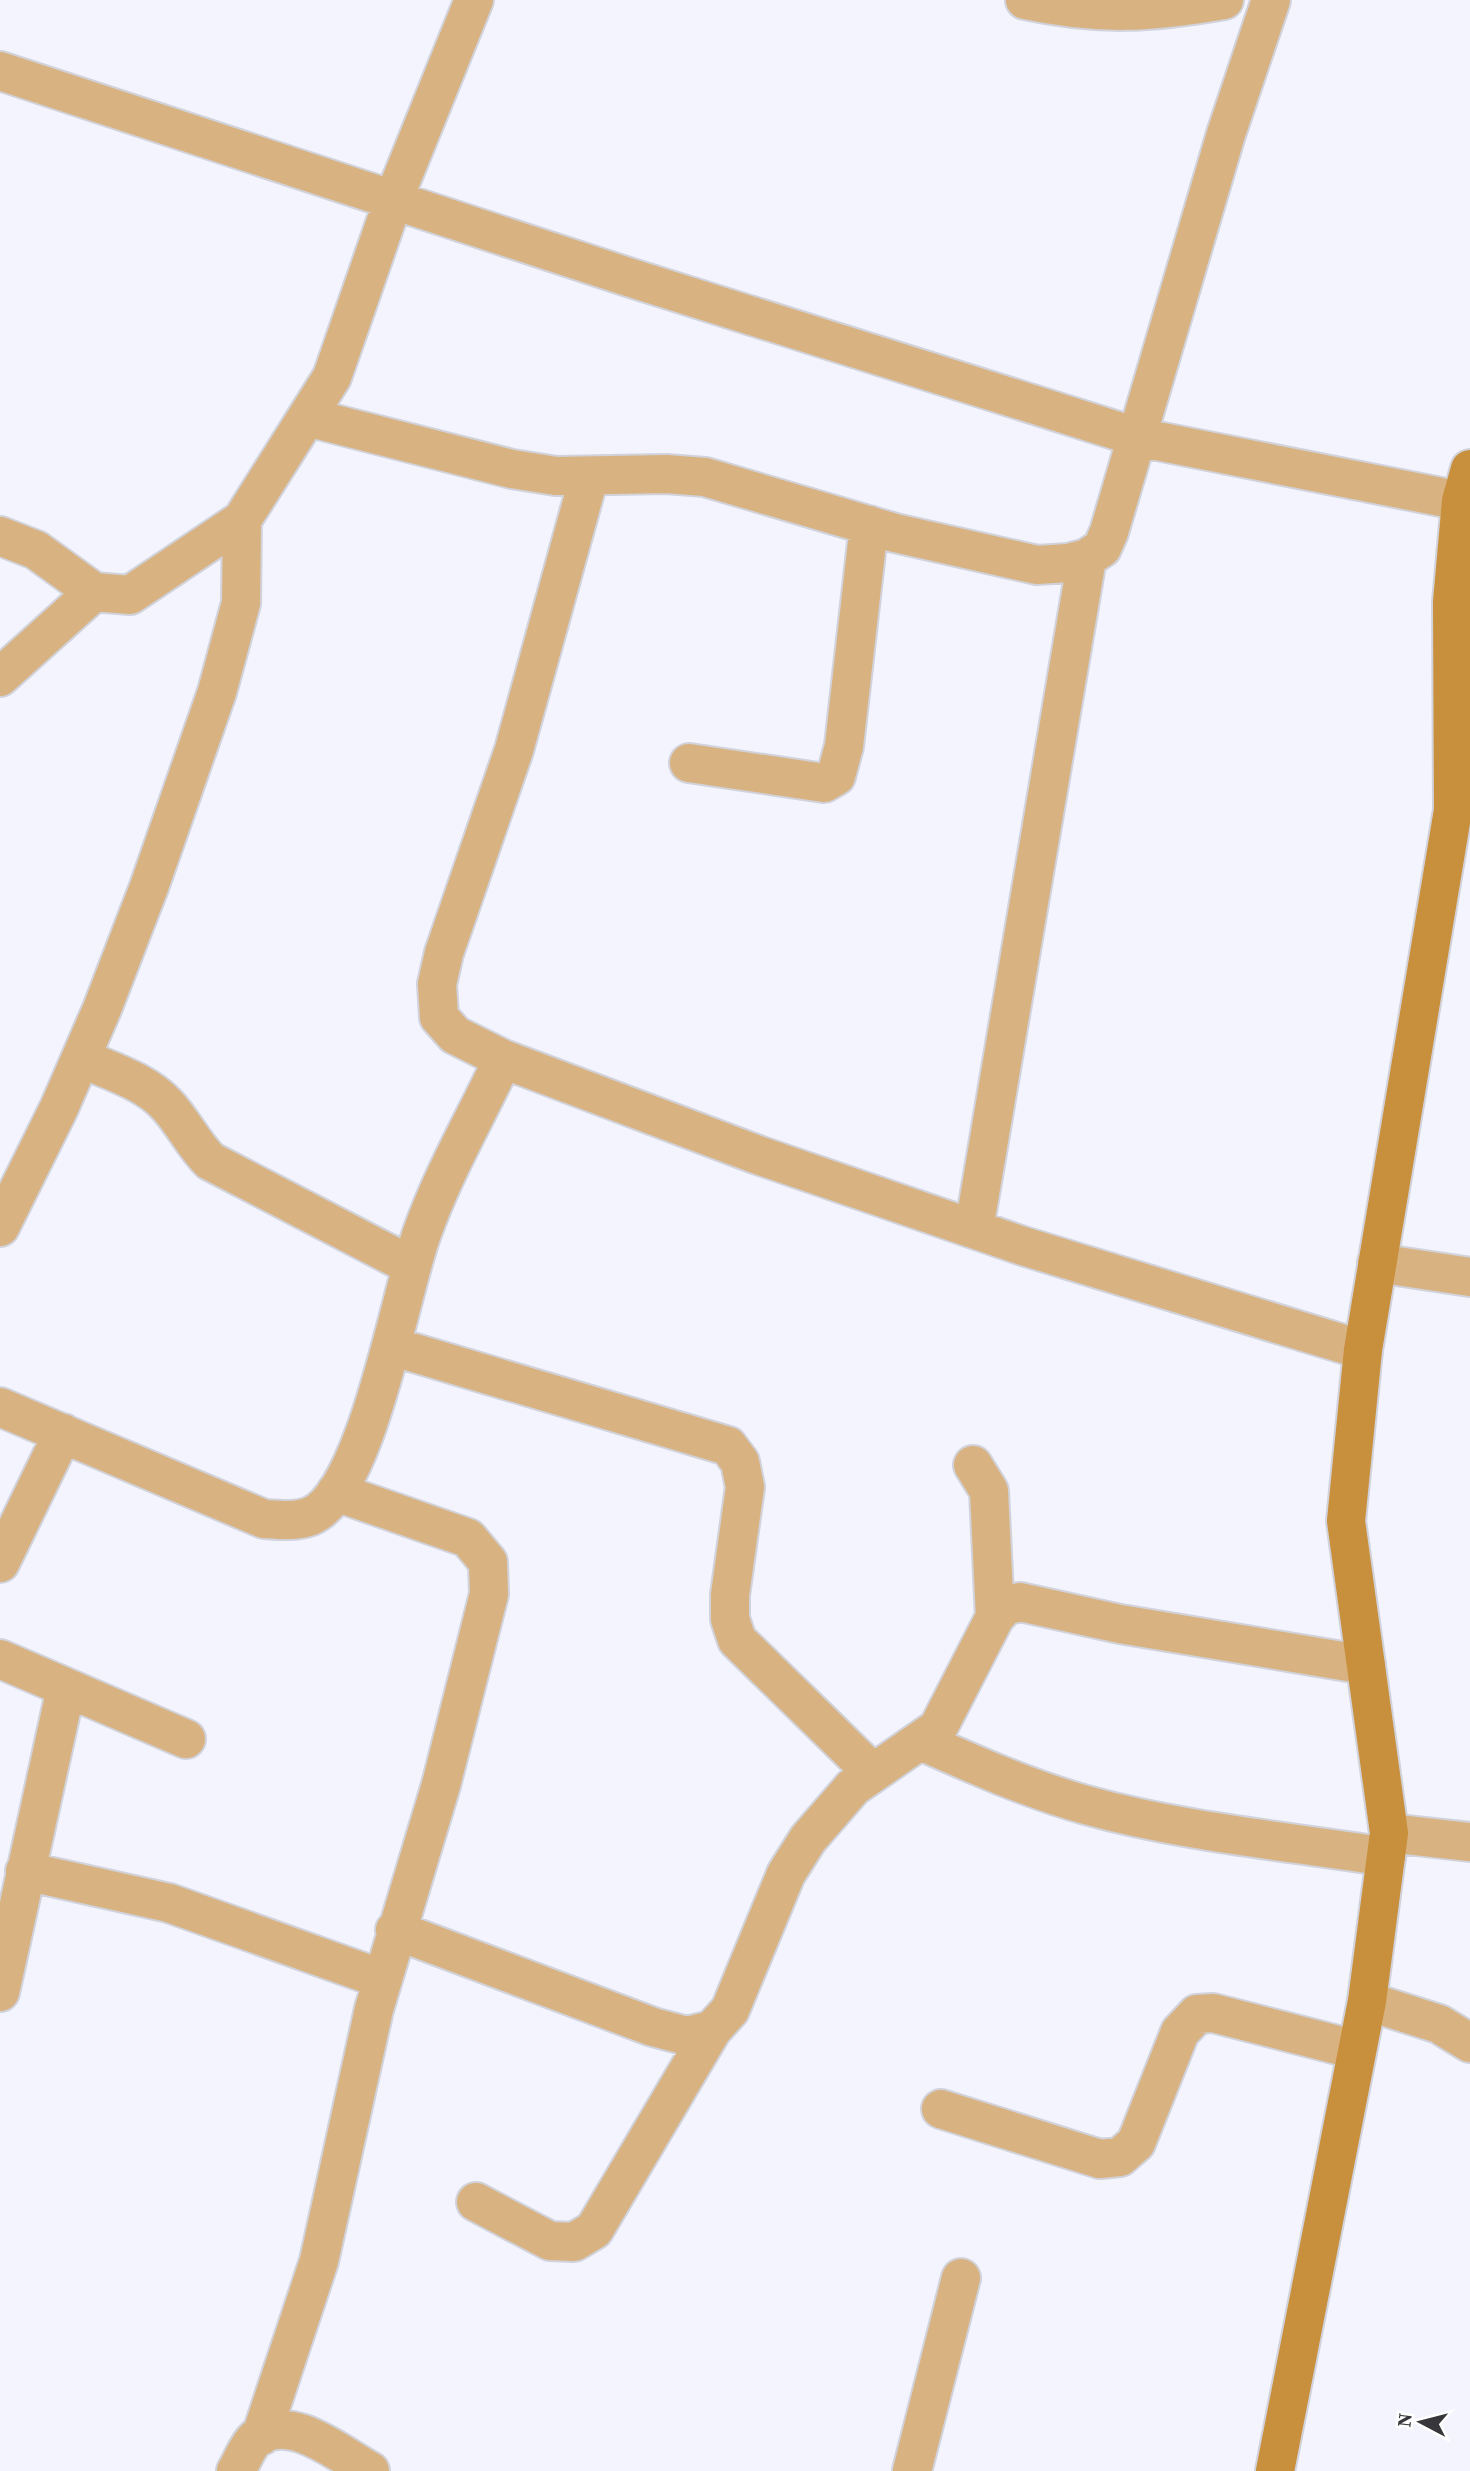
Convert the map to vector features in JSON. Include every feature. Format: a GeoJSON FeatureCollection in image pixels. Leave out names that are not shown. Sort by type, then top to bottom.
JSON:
{"type":"FeatureCollection","features":[{"type":"Feature","properties":{"kind":"street"},"geometry":{"type":"LineString","coordinates":[[0,536],[36,550],[94,592],[130,595],[242,520],[332,377],[394,198],[474,0]]}},
{"type":"Feature","properties":{"kind":"street"},"geometry":{"type":"LineString","coordinates":[[1025,0],[1099,13],[1170,10],[1224,0]]}},
{"type":"Feature","properties":{"kind":"street"},"geometry":{"type":"LineString","coordinates":[[307,417],[512,468],[589,477],[666,474],[705,477],[869,525],[1037,565],[1068,564],[1087,558],[1102,548],[1109,532],[1226,134],[1271,0]]}},
{"type":"Feature","properties":{"kind":"street"},"geometry":{"type":"LineString","coordinates":[[0,71],[394,198],[625,276],[1137,437],[1465,485],[1452,601],[1461,767],[1363,1350],[1346,1521],[1388,1845],[1367,2001],[1275,2471]]}},
{"type":"Feature","properties":{"kind":"street"},"geometry":{"type":"LineString","coordinates":[[589,477],[514,750],[444,953],[437,984],[439,1017],[455,1035],[503,1059],[758,1155],[974,1229],[1363,1350]]}},
{"type":"Feature","properties":{"kind":"street"},"geometry":{"type":"LineString","coordinates":[[0,1227],[81,1058],[149,887],[217,692],[241,603],[242,520]]}},
{"type":"Feature","properties":{"kind":"street"},"geometry":{"type":"LineString","coordinates":[[689,763],[824,783],[836,776],[844,746],[869,525]]}},
{"type":"Feature","properties":{"kind":"street"},"geometry":{"type":"LineString","coordinates":[[974,1229],[1087,558]]}},
{"type":"Feature","properties":{"kind":"street"},"geometry":{"type":"LineString","coordinates":[[0,677],[94,592]]}},
{"type":"Feature","properties":{"kind":"street"},"geometry":{"type":"LineString","coordinates":[[81,1058],[146,1088],[168,1105],[192,1142],[210,1161],[412,1266]]}},
{"type":"Feature","properties":{"kind":"street"},"geometry":{"type":"LineString","coordinates":[[0,1406],[264,1518],[286,1521],[313,1516],[336,1492],[361,1447],[412,1266],[439,1185],[503,1059]]}},
{"type":"Feature","properties":{"kind":"street"},"geometry":{"type":"LineString","coordinates":[[1377,1263],[1470,1277]]}},
{"type":"Feature","properties":{"kind":"street"},"geometry":{"type":"LineString","coordinates":[[391,1346],[728,1446],[740,1462],[745,1487],[730,1595],[730,1619],[737,1640],[873,1773]]}},
{"type":"Feature","properties":{"kind":"street"},"geometry":{"type":"LineString","coordinates":[[0,1563],[63,1433]]}},
{"type":"Feature","properties":{"kind":"street"},"geometry":{"type":"LineString","coordinates":[[973,1465],[989,1490],[995,1618]]}},
{"type":"Feature","properties":{"kind":"street"},"geometry":{"type":"LineString","coordinates":[[261,2436],[319,2262],[382,1979],[440,1785],[489,1594],[488,1562],[468,1538],[336,1492]]}},
{"type":"Feature","properties":{"kind":"street"},"geometry":{"type":"LineString","coordinates":[[476,2202],[550,2241],[574,2242],[594,2230],[712,2030],[730,2010],[786,1874],[835,1806],[853,1787],[938,1728],[995,1618],[1004,1606],[1020,1602],[1120,1624],[1366,1665]]}},
{"type":"Feature","properties":{"kind":"street"},"geometry":{"type":"LineString","coordinates":[[0,1659],[186,1739]]}},
{"type":"Feature","properties":{"kind":"street"},"geometry":{"type":"LineString","coordinates":[[0,1992],[66,1688]]}},
{"type":"Feature","properties":{"kind":"street"},"geometry":{"type":"LineString","coordinates":[[921,1741],[1003,1777],[1084,1804],[1149,1820],[1388,1845],[1470,1842]]}},
{"type":"Feature","properties":{"kind":"street"},"geometry":{"type":"LineString","coordinates":[[25,1871],[169,1903],[382,1979]]}},
{"type":"Feature","properties":{"kind":"street"},"geometry":{"type":"LineString","coordinates":[[395,1930],[653,2027],[687,2036],[712,2030]]}},
{"type":"Feature","properties":{"kind":"street"},"geometry":{"type":"LineString","coordinates":[[1367,2001],[1439,2024],[1470,2043]]}},
{"type":"Feature","properties":{"kind":"street"},"geometry":{"type":"LineString","coordinates":[[941,2109],[1100,2159],[1120,2157],[1136,2144],[1180,2032],[1197,2014],[1213,2013],[1357,2050]]}},
{"type":"Feature","properties":{"kind":"street"},"geometry":{"type":"LineString","coordinates":[[912,2471],[961,2278]]}},
{"type":"Feature","properties":{"kind":"street"},"geometry":{"type":"LineString","coordinates":[[236,2471],[254,2440],[268,2430],[289,2429],[370,2471]]}}]}
